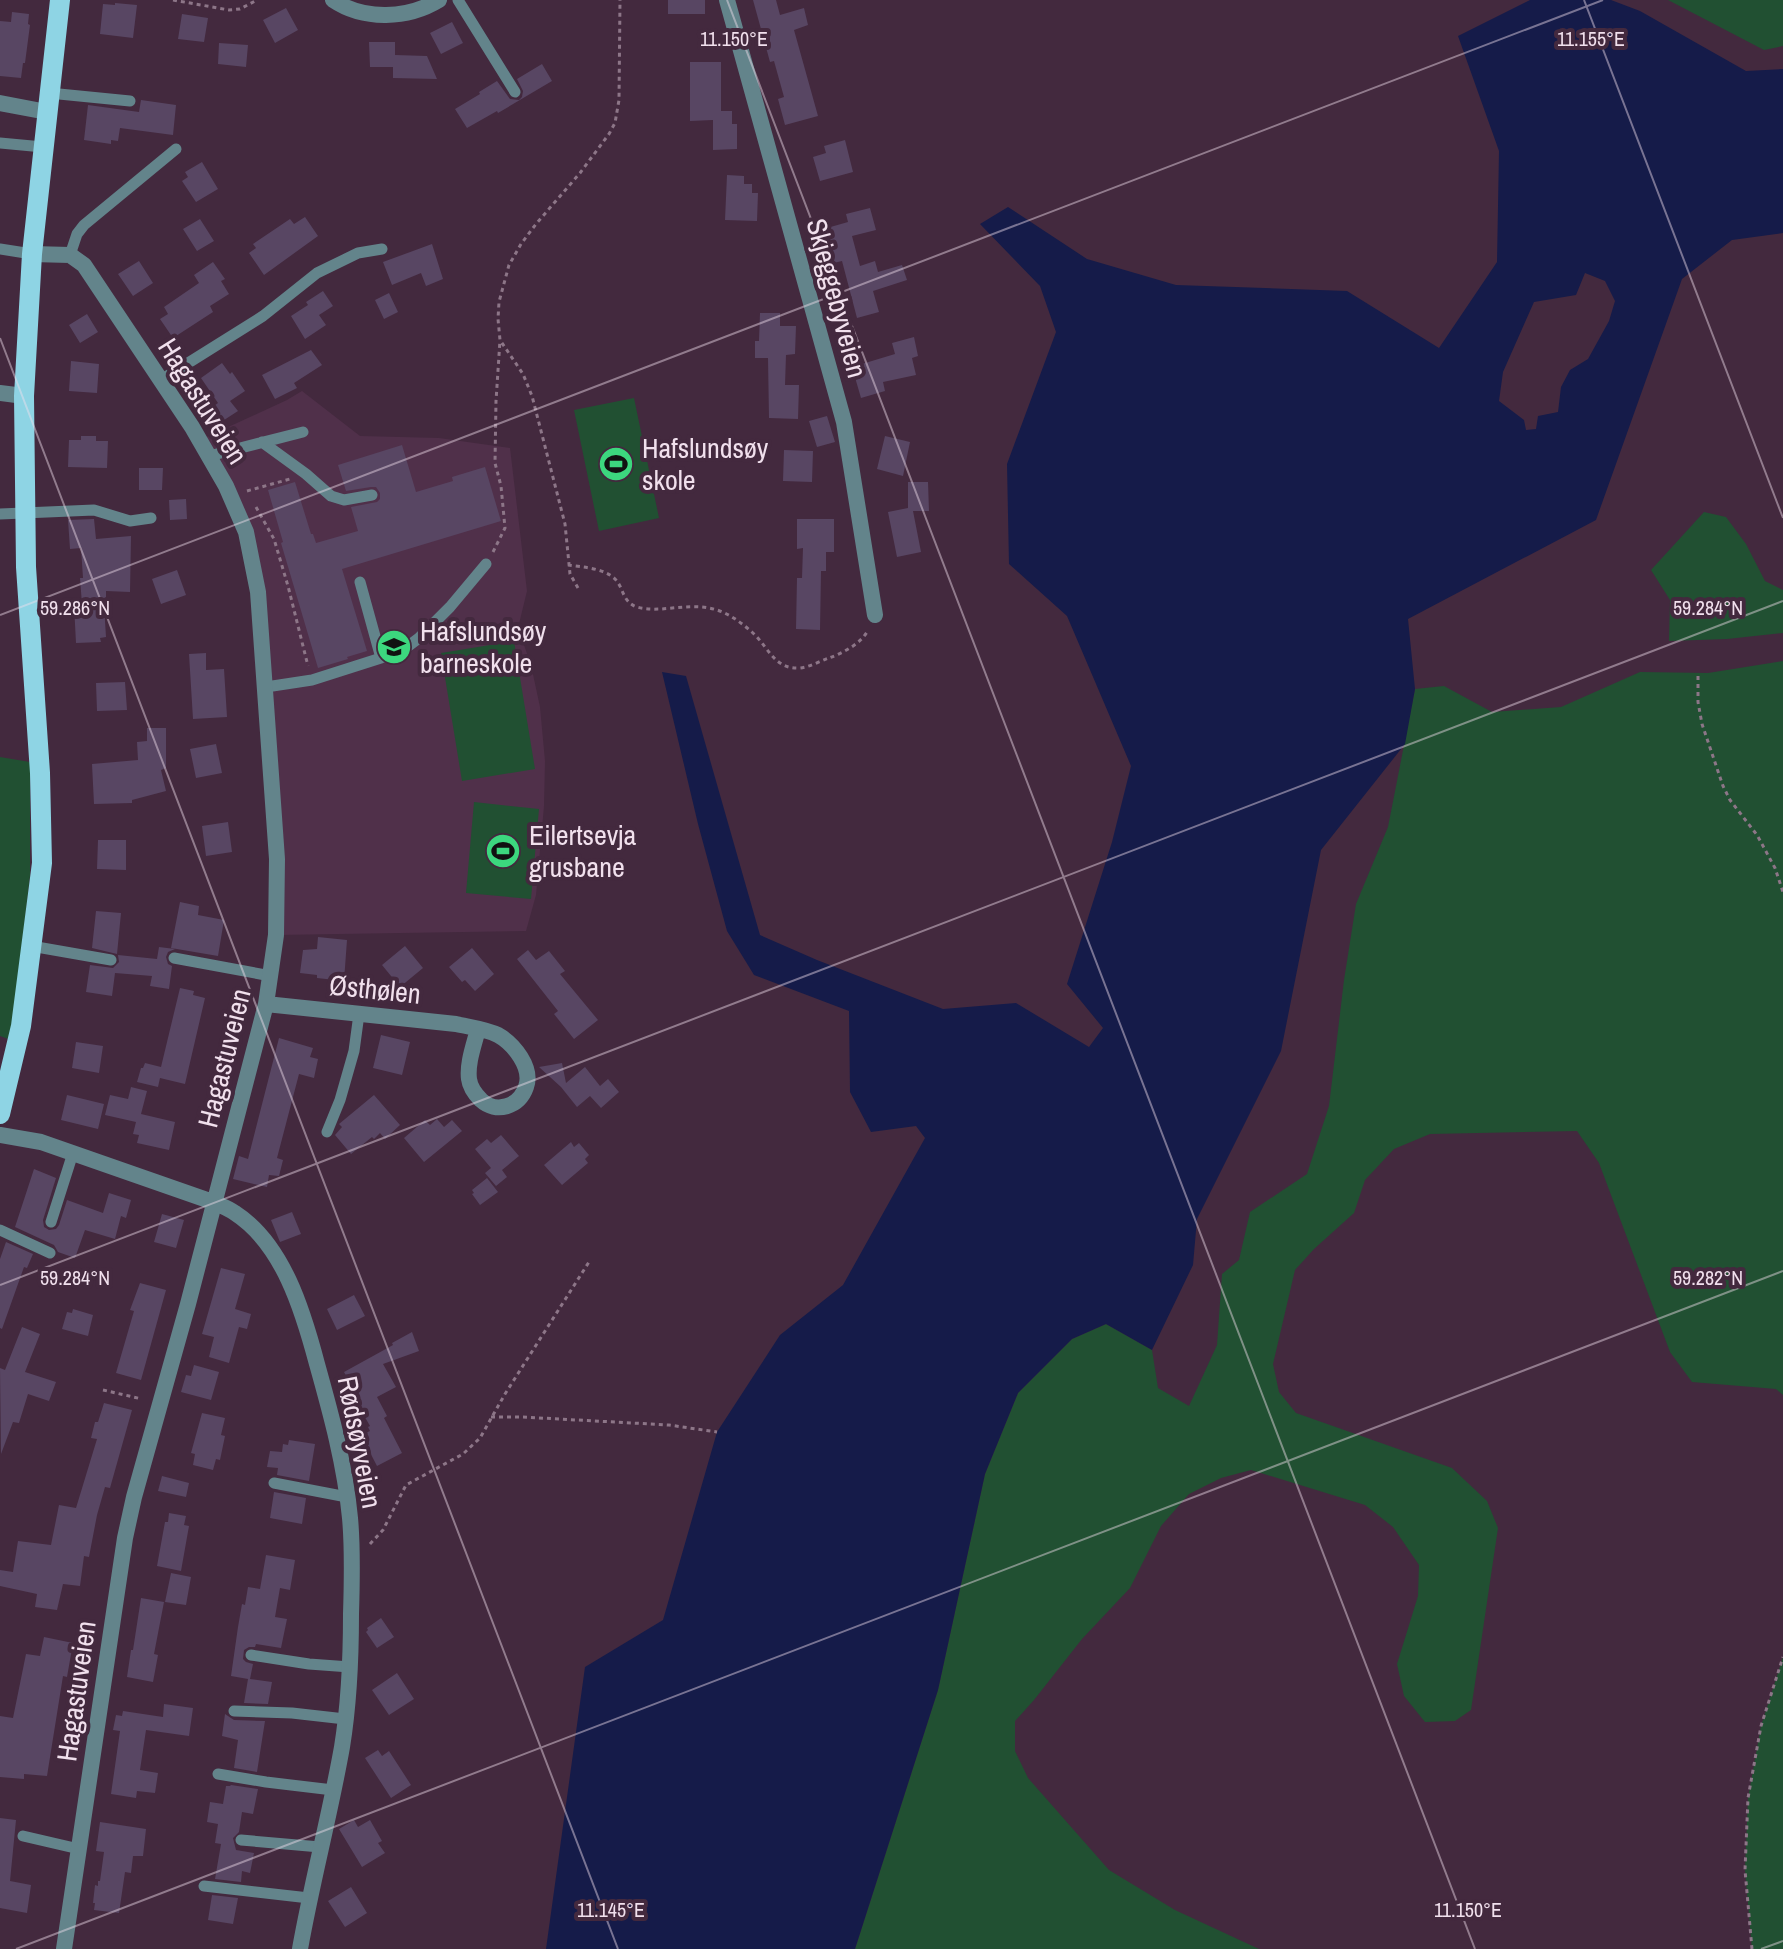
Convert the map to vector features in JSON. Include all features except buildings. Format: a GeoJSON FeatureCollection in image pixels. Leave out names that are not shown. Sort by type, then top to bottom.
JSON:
{"type":"FeatureCollection","features":[{"type":"Feature","properties":{"kind":"main road"},"geometry":{"type":"LineString","coordinates":[[0,1114],[21,1026],[42,863],[40,773],[26,567],[24,396],[32,254],[60,0]]}},
{"type":"Feature","properties":{"kind":"street"},"geometry":{"type":"LineString","coordinates":[[333,0],[342,6],[389,16],[426,8],[439,0]]}},
{"type":"Feature","properties":{"kind":"street","name":"Skjeggebyveien"},"geometry":{"type":"LineString","coordinates":[[727,0],[844,422],[875,615]]}},
{"type":"Feature","properties":{"kind":"street"},"geometry":{"type":"LineString","coordinates":[[0,103],[48,103]]}},
{"type":"Feature","properties":{"kind":"street"},"geometry":{"type":"LineString","coordinates":[[32,254],[70,255]]}},
{"type":"Feature","properties":{"kind":"street","name":"Hagastuveien"},"geometry":{"type":"LineString","coordinates":[[64,1949],[125,1538],[266,1004],[276,935],[277,859],[258,592],[246,532],[226,486],[192,427],[84,265],[70,255]]}},
{"type":"Feature","properties":{"kind":"street"},"geometry":{"type":"LineString","coordinates":[[0,393],[24,396]]}},
{"type":"Feature","properties":{"kind":"street","name":"Østhølen"},"geometry":{"type":"LineString","coordinates":[[266,1004],[456,1024],[478,1029],[497,1034],[518,1053],[528,1078],[521,1097],[500,1109],[490,1107],[471,1087],[468,1076],[478,1029]]}},
{"type":"Feature","properties":{"kind":"street","name":"Rødsøyveien"},"geometry":{"type":"LineString","coordinates":[[0,1135],[41,1142],[234,1212],[259,1234],[276,1257],[294,1292],[313,1349],[343,1469],[351,1551],[350,1667],[345,1719],[300,1949]]}},
{"type":"Feature","properties":{"kind":"lane"},"geometry":{"type":"LineString","coordinates":[[458,0],[515,92]]}},
{"type":"Feature","properties":{"kind":"lane"},"geometry":{"type":"LineString","coordinates":[[48,103],[130,101]]}},
{"type":"Feature","properties":{"kind":"lane"},"geometry":{"type":"LineString","coordinates":[[0,143],[43,147]]}},
{"type":"Feature","properties":{"kind":"lane"},"geometry":{"type":"LineString","coordinates":[[70,255],[77,234],[84,225],[176,149]]}},
{"type":"Feature","properties":{"kind":"lane"},"geometry":{"type":"LineString","coordinates":[[0,249],[32,254]]}},
{"type":"Feature","properties":{"kind":"lane"},"geometry":{"type":"LineString","coordinates":[[161,380],[263,316],[317,273],[358,253],[382,249]]}},
{"type":"Feature","properties":{"kind":"lane"},"geometry":{"type":"LineString","coordinates":[[209,456],[303,432]]}},
{"type":"Feature","properties":{"kind":"lane"},"geometry":{"type":"LineString","coordinates":[[262,442],[331,496],[344,500],[372,495]]}},
{"type":"Feature","properties":{"kind":"lane"},"geometry":{"type":"LineString","coordinates":[[0,514],[94,510],[130,521],[151,518]]}},
{"type":"Feature","properties":{"kind":"lane"},"geometry":{"type":"LineString","coordinates":[[266,687],[312,680],[407,647],[450,607],[486,564]]}},
{"type":"Feature","properties":{"kind":"lane"},"geometry":{"type":"LineString","coordinates":[[360,582],[381,658]]}},
{"type":"Feature","properties":{"kind":"lane"},"geometry":{"type":"LineString","coordinates":[[31,946],[111,960]]}},
{"type":"Feature","properties":{"kind":"lane"},"geometry":{"type":"LineString","coordinates":[[174,958],[271,976]]}},
{"type":"Feature","properties":{"kind":"lane"},"geometry":{"type":"LineString","coordinates":[[327,1132],[354,1051],[359,1014]]}},
{"type":"Feature","properties":{"kind":"lane"},"geometry":{"type":"LineString","coordinates":[[51,1222],[73,1153]]}},
{"type":"Feature","properties":{"kind":"lane"},"geometry":{"type":"LineString","coordinates":[[0,1230],[50,1253]]}},
{"type":"Feature","properties":{"kind":"lane"},"geometry":{"type":"LineString","coordinates":[[274,1483],[347,1497]]}},
{"type":"Feature","properties":{"kind":"lane"},"geometry":{"type":"LineString","coordinates":[[251,1655],[350,1667]]}},
{"type":"Feature","properties":{"kind":"lane"},"geometry":{"type":"LineString","coordinates":[[234,1711],[345,1719]]}},
{"type":"Feature","properties":{"kind":"lane"},"geometry":{"type":"LineString","coordinates":[[218,1774],[333,1790]]}},
{"type":"Feature","properties":{"kind":"lane"},"geometry":{"type":"LineString","coordinates":[[23,1836],[79,1849]]}},
{"type":"Feature","properties":{"kind":"lane"},"geometry":{"type":"LineString","coordinates":[[241,1840],[320,1847]]}},
{"type":"Feature","properties":{"kind":"lane"},"geometry":{"type":"LineString","coordinates":[[204,1886],[309,1898]]}},
{"type":"Feature","properties":{"kind":"path"},"geometry":{"type":"LineString","coordinates":[[173,0],[229,10],[240,9],[257,0]]}},
{"type":"Feature","properties":{"kind":"path"},"geometry":{"type":"LineString","coordinates":[[486,564],[505,528],[501,486],[495,463],[499,302],[509,265],[521,244],[580,173],[615,123],[619,100],[620,0]]}},
{"type":"Feature","properties":{"kind":"path"},"geometry":{"type":"LineString","coordinates":[[500,340],[523,374],[532,396],[565,524],[570,574],[578,588]]}},
{"type":"Feature","properties":{"kind":"path"},"geometry":{"type":"LineString","coordinates":[[247,491],[306,474]]}},
{"type":"Feature","properties":{"kind":"path"},"geometry":{"type":"LineString","coordinates":[[255,505],[274,539],[312,680]]}},
{"type":"Feature","properties":{"kind":"path"},"geometry":{"type":"LineString","coordinates":[[568,565],[602,571],[615,579],[623,596],[635,606],[697,605],[719,610],[755,635],[772,658],[785,666],[801,668],[841,654],[866,636],[875,615]]}},
{"type":"Feature","properties":{"kind":"path"},"geometry":{"type":"LineString","coordinates":[[1698,676],[1702,724],[1723,786],[1757,835],[1775,868],[1783,892]]}},
{"type":"Feature","properties":{"kind":"path"},"geometry":{"type":"LineString","coordinates":[[351,1551],[371,1544],[383,1530],[406,1485],[463,1454],[480,1438],[589,1262]]}},
{"type":"Feature","properties":{"kind":"path"},"geometry":{"type":"LineString","coordinates":[[103,1390],[159,1403]]}},
{"type":"Feature","properties":{"kind":"path"},"geometry":{"type":"LineString","coordinates":[[491,1417],[669,1425],[717,1432]]}},
{"type":"Feature","properties":{"kind":"path"},"geometry":{"type":"LineString","coordinates":[[1752,1949],[1745,1870],[1748,1798],[1761,1726],[1783,1657]]}},
{"type":"Feature","properties":{"kind":"shaded area"},"geometry":{"type":"Polygon","coordinates":[[[1530,0],[1611,0],[1640,11],[1746,71],[1783,69],[1783,233],[1732,240],[1682,279],[1596,520],[1408,619],[1415,689],[1405,744],[1321,850],[1281,1051],[1197,1219],[1193,1265],[1152,1350],[1106,1324],[1072,1339],[1018,1393],[985,1474],[938,1690],[855,1949],[546,1949],[585,1667],[663,1620],[717,1432],[780,1335],[843,1285],[925,1138],[916,1126],[871,1132],[850,1092],[849,1011],[754,975],[727,931],[662,672],[686,676],[760,935],[943,1009],[1016,1003],[1089,1047],[1103,1028],[1067,984],[1112,842],[1131,766],[1067,616],[1009,564],[1007,464],[1056,332],[1040,286],[980,224],[1008,207],[1087,259],[1176,285],[1347,291],[1439,348],[1497,262],[1499,151],[1458,36],[1530,0]],[[1585,273],[1576,295],[1534,302],[1503,372],[1499,401],[1524,420],[1526,430],[1536,429],[1538,416],[1558,412],[1561,387],[1570,370],[1588,359],[1609,321],[1615,301],[1605,281],[1585,273]]]}},
{"type":"Feature","properties":{"kind":"shaded area","name":"Hafslundsøy barneskole"},"geometry":{"type":"Polygon","coordinates":[[[302,391],[360,436],[439,438],[510,448],[527,591],[518,628],[531,665],[540,707],[545,761],[536,895],[526,931],[276,935],[253,560],[200,440],[302,391]]]}},
{"type":"Feature","properties":{"kind":"green space"},"geometry":{"type":"Polygon","coordinates":[[[1668,0],[1783,0],[1783,46],[1764,50],[1668,0]]]}},
{"type":"Feature","properties":{"kind":"green space","name":"Hafslundsøy skole"},"geometry":{"type":"Polygon","coordinates":[[[634,398],[659,518],[599,531],[574,410],[634,398]]]}},
{"type":"Feature","properties":{"kind":"green space"},"geometry":{"type":"Polygon","coordinates":[[[1704,512],[1726,517],[1746,544],[1765,581],[1783,590],[1783,633],[1669,641],[1670,600],[1651,570],[1704,512]]]}},
{"type":"Feature","properties":{"kind":"green space"},"geometry":{"type":"Polygon","coordinates":[[[514,641],[535,769],[462,781],[441,653],[514,641]]]}},
{"type":"Feature","properties":{"kind":"green space"},"geometry":{"type":"Polygon","coordinates":[[[1783,661],[1783,1395],[1776,1389],[1692,1382],[1670,1352],[1599,1163],[1577,1131],[1430,1134],[1394,1149],[1365,1180],[1354,1213],[1295,1270],[1273,1364],[1279,1392],[1296,1413],[1452,1468],[1487,1501],[1498,1528],[1471,1710],[1455,1721],[1425,1722],[1404,1696],[1397,1664],[1418,1596],[1419,1565],[1393,1527],[1365,1505],[1251,1470],[1221,1478],[1189,1494],[1161,1526],[1130,1588],[1082,1639],[1015,1721],[1015,1751],[1028,1778],[1109,1870],[1175,1910],[1259,1949],[855,1949],[938,1690],[985,1474],[1018,1393],[1072,1339],[1106,1324],[1152,1350],[1158,1388],[1189,1406],[1217,1345],[1222,1274],[1239,1260],[1250,1212],[1307,1174],[1329,1106],[1356,904],[1388,827],[1415,689],[1444,686],[1492,712],[1561,707],[1640,672],[1708,673],[1783,661]]]}},
{"type":"Feature","properties":{"kind":"green space"},"geometry":{"type":"Polygon","coordinates":[[[0,757],[30,762],[30,876],[11,1040],[0,1036],[0,757]]]}},
{"type":"Feature","properties":{"kind":"green space","name":"Eilertsevja grusbane"},"geometry":{"type":"Polygon","coordinates":[[[474,802],[539,809],[531,899],[466,893],[474,802]]]}},
{"type":"Feature","properties":{"kind":"green space"},"geometry":{"type":"Polygon","coordinates":[[[1783,1657],[1783,1949],[1752,1949],[1745,1870],[1748,1798],[1761,1726],[1783,1657]]]}},
{"type":"Feature","properties":{"kind":"place","name":"Hafslundsøy skole"},"geometry":{"type":"Point","coordinates":[616,464]}},
{"type":"Feature","properties":{"kind":"place","name":"Hafslundsøy barneskole"},"geometry":{"type":"Point","coordinates":[394,647]}},
{"type":"Feature","properties":{"kind":"place","name":"Eilertsevja grusbane"},"geometry":{"type":"Point","coordinates":[503,851]}}]}
